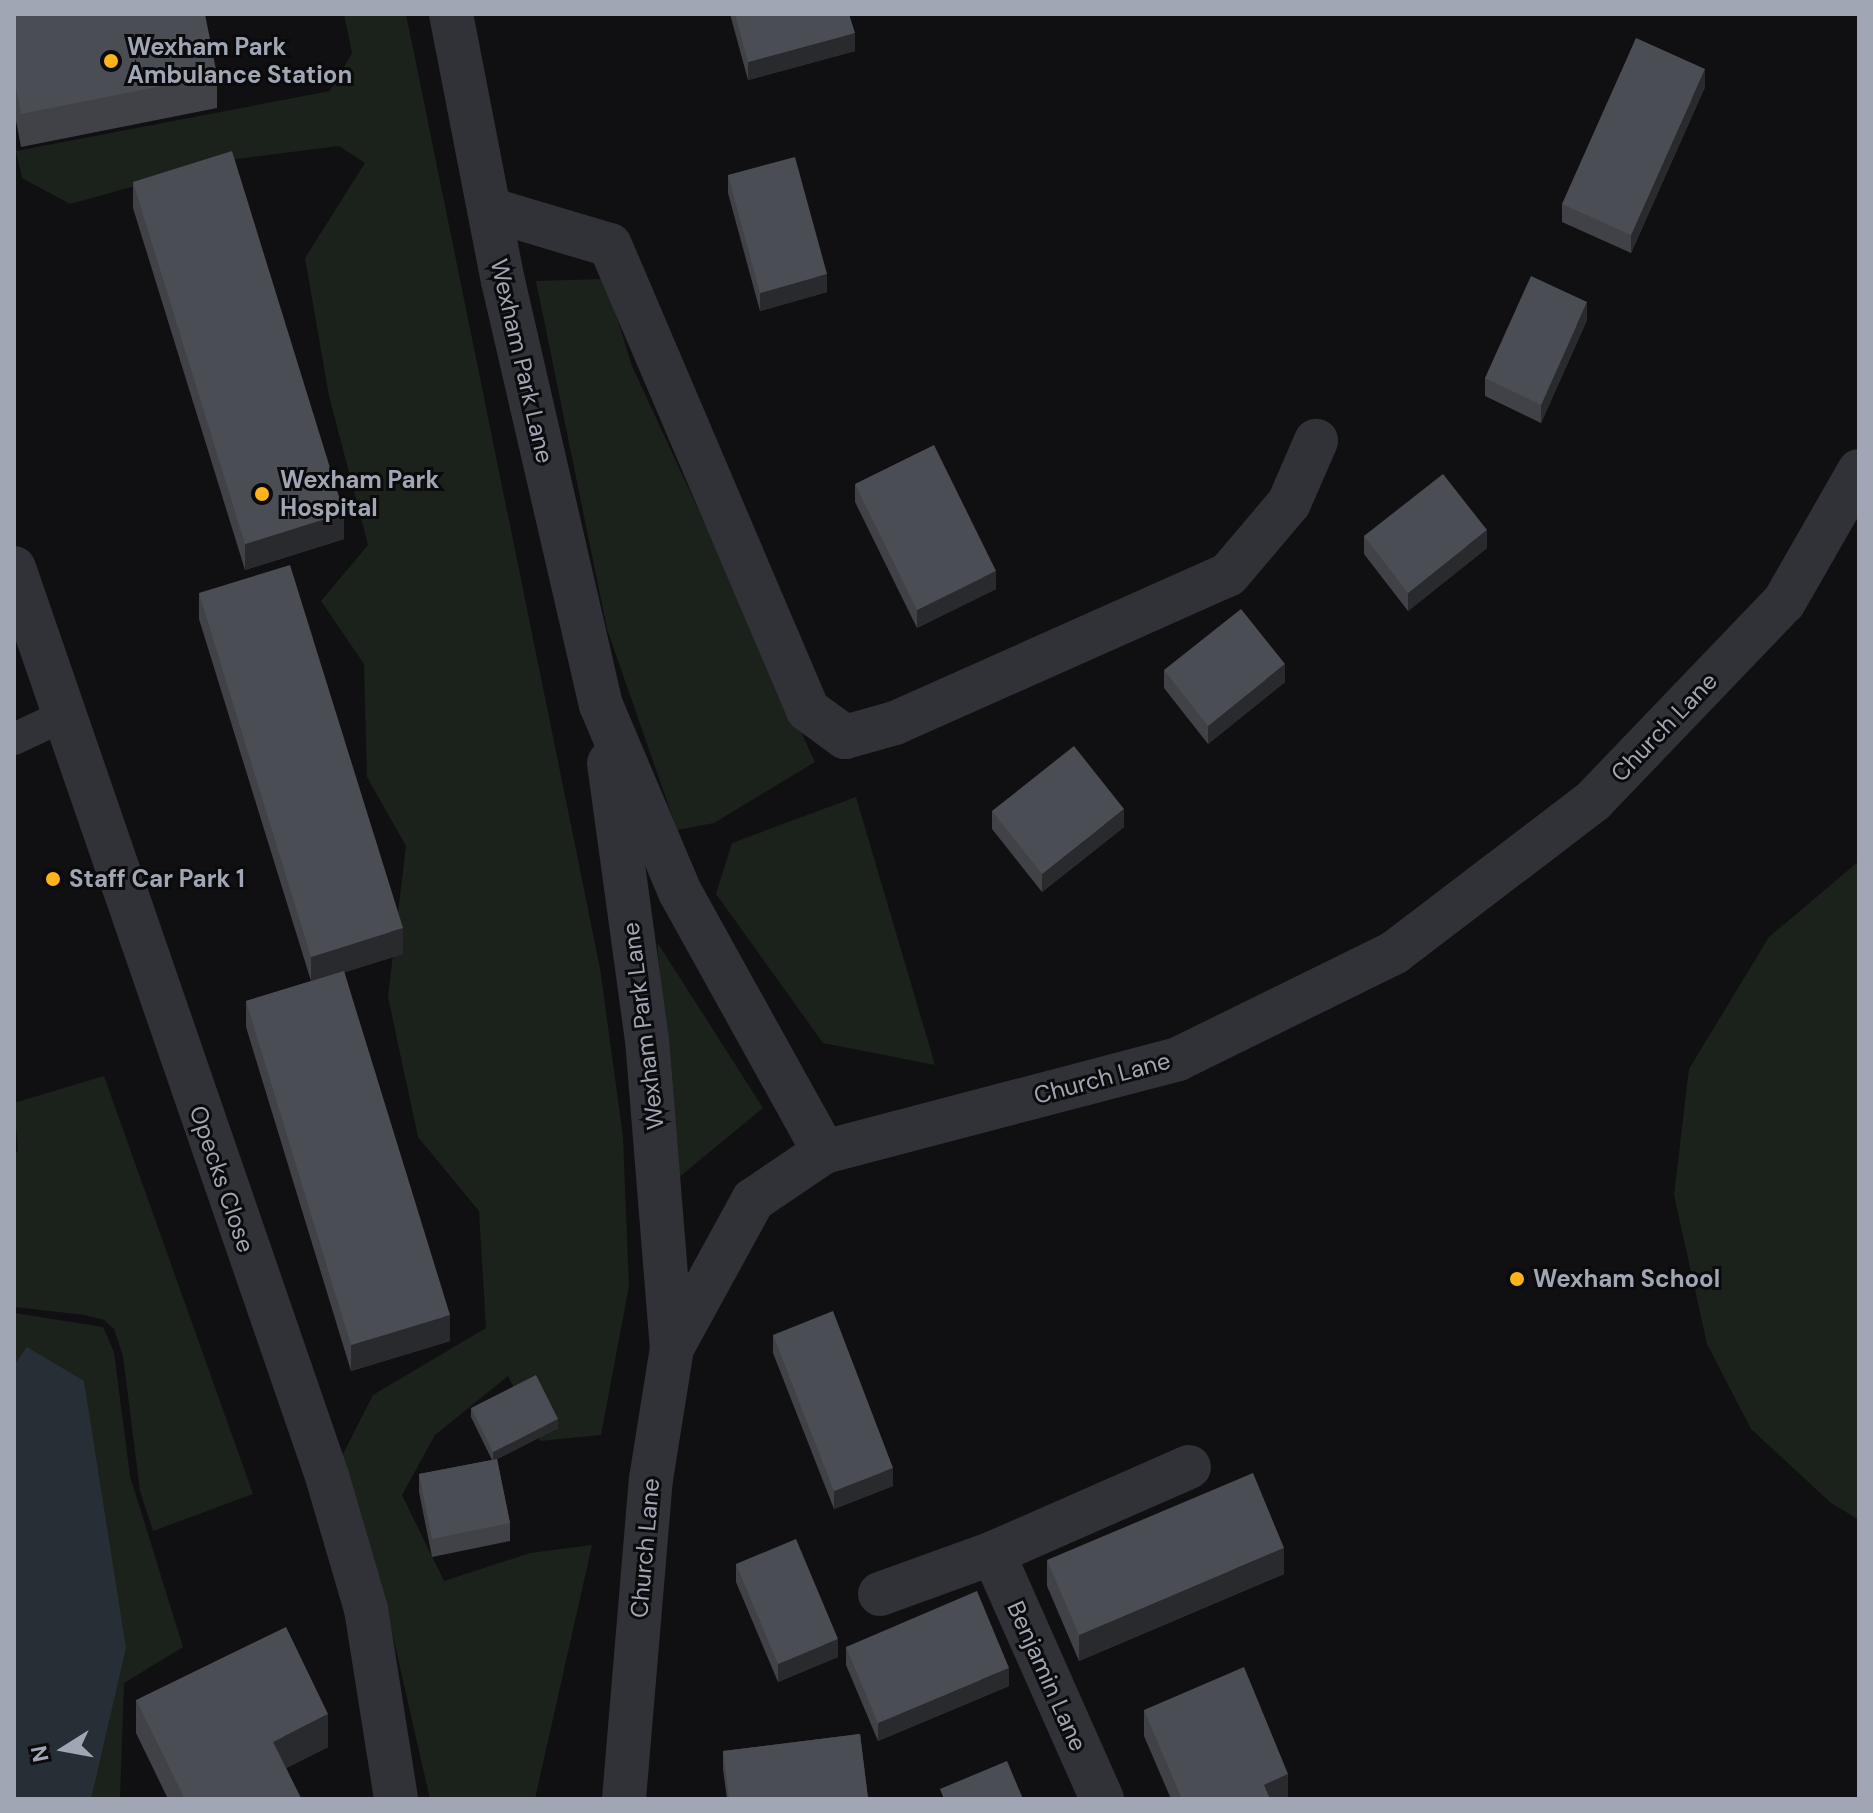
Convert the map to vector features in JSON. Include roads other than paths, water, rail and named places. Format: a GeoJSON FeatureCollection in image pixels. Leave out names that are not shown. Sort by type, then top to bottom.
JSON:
{"type":"FeatureCollection","features":[{"type":"Feature","properties":{"kind":"street","name":"Wexham Park Lane"},"geometry":{"type":"LineString","coordinates":[[451,14],[489,209],[601,705],[647,1039],[672,1348]]}},
{"type":"Feature","properties":{"kind":"street"},"geometry":{"type":"LineString","coordinates":[[489,209],[610,245],[808,710],[845,737],[895,723],[1228,575],[1289,503],[1316,441]]}},
{"type":"Feature","properties":{"kind":"street","name":"Church Lane"},"geometry":{"type":"LineString","coordinates":[[624,1799],[651,1479],[672,1348],[753,1200],[824,1152],[1178,1059],[1395,952],[1593,801],[1784,602],[1859,471]]}},
{"type":"Feature","properties":{"kind":"street","name":"Opecks Close"},"geometry":{"type":"LineString","coordinates":[[14,568],[335,1502],[366,1609],[396,1799]]}},
{"type":"Feature","properties":{"kind":"street","name":"Wexham Park Lane"},"geometry":{"type":"LineString","coordinates":[[601,705],[680,892],[824,1152]]}},
{"type":"Feature","properties":{"kind":"street"},"geometry":{"type":"LineString","coordinates":[[880,1594],[993,1553],[1189,1467]]}},
{"type":"Feature","properties":{"kind":"street","name":"Benjamin Lane"},"geometry":{"type":"LineString","coordinates":[[993,1553],[1102,1799]]}},
{"type":"Feature","properties":{"kind":"lane"},"geometry":{"type":"LineString","coordinates":[[14,739],[63,716]]}},
{"type":"Feature","properties":{"kind":"place","name":"Wexham Park Ambulance Station"},"geometry":{"type":"Point","coordinates":[111,61]}},
{"type":"Feature","properties":{"kind":"place","name":"Wexham Park Hospital"},"geometry":{"type":"Point","coordinates":[262,494]}},
{"type":"Feature","properties":{"kind":"place","name":"Staff Car Park 1"},"geometry":{"type":"Point","coordinates":[53,879]}},
{"type":"Feature","properties":{"kind":"place","name":"Wexham School"},"geometry":{"type":"Point","coordinates":[1517,1279]}}]}
